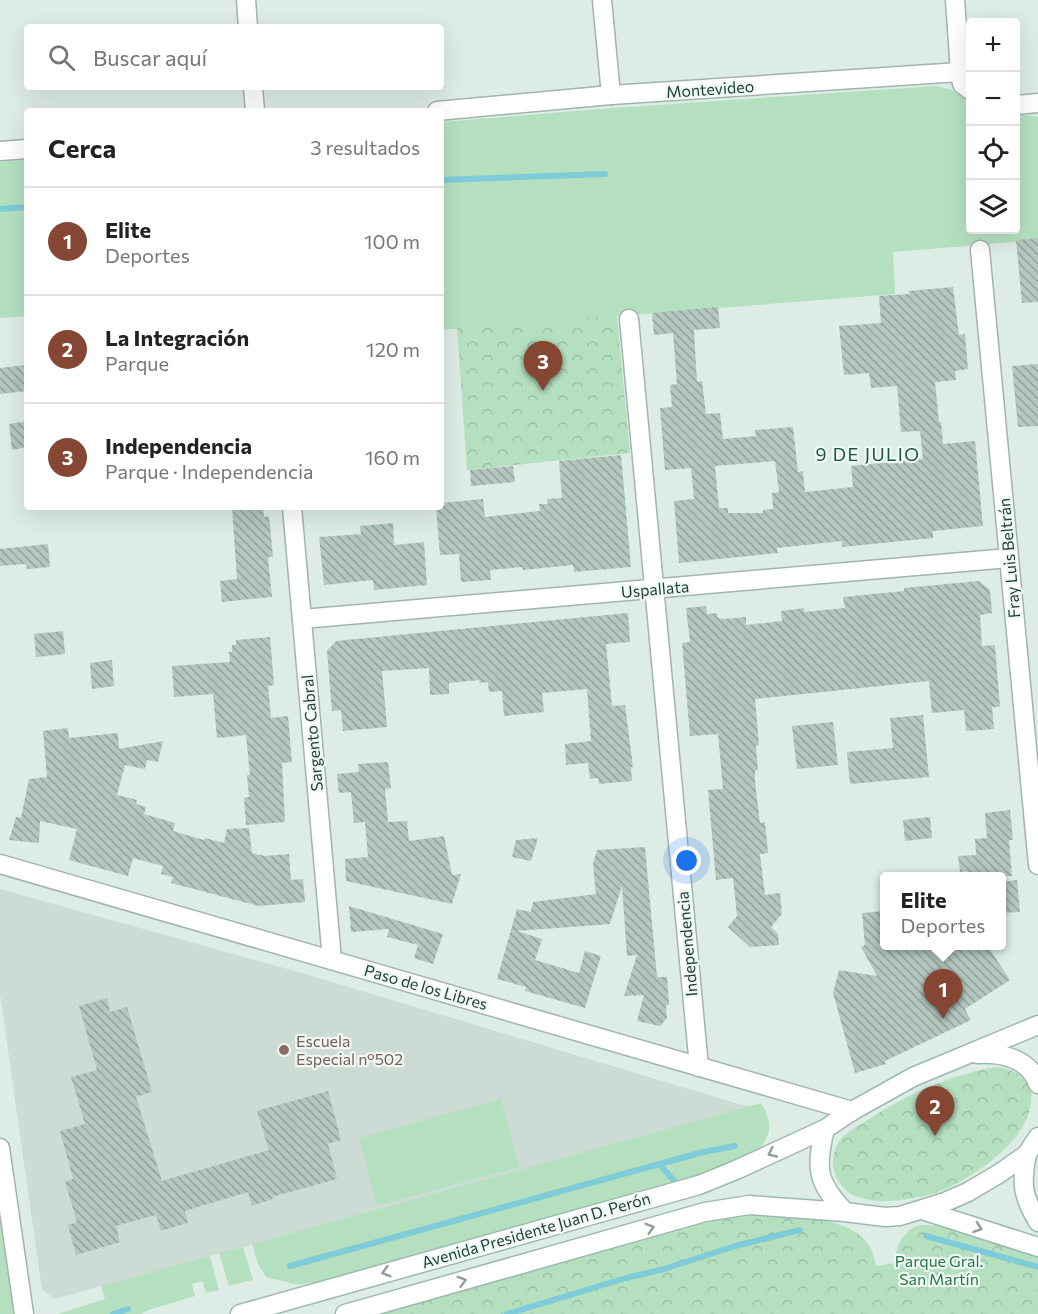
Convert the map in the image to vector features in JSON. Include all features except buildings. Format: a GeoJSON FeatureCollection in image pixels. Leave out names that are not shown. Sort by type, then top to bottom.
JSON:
{"type":"FeatureCollection","features":[{"type":"Feature","properties":{"kind":"street"},"geometry":{"type":"LineString","coordinates":[[246,0],[248,24]]}},
{"type":"Feature","properties":{"kind":"street"},"geometry":{"type":"LineString","coordinates":[[602,0],[610,95]]}},
{"type":"Feature","properties":{"kind":"street"},"geometry":{"type":"LineString","coordinates":[[955,0],[960,72],[962,84],[966,87]]}},
{"type":"Feature","properties":{"kind":"street","name":"Montevideo"},"geometry":{"type":"LineString","coordinates":[[444,110],[610,95],[960,72]]}},
{"type":"Feature","properties":{"kind":"street"},"geometry":{"type":"LineString","coordinates":[[253,90],[255,108]]}},
{"type":"Feature","properties":{"kind":"street"},"geometry":{"type":"LineString","coordinates":[[1020,105],[1038,103]]}},
{"type":"Feature","properties":{"kind":"street"},"geometry":{"type":"LineString","coordinates":[[0,151],[24,149]]}},
{"type":"Feature","properties":{"kind":"street","name":"Fray Luis Beltrán"},"geometry":{"type":"LineString","coordinates":[[980,250],[1038,865]]}},
{"type":"Feature","properties":{"kind":"street","name":"Independencia"},"geometry":{"type":"LineString","coordinates":[[629,319],[699,1067]]}},
{"type":"Feature","properties":{"kind":"street","name":"Sargento Cabral"},"geometry":{"type":"LineString","coordinates":[[292,510],[332,960]]}},
{"type":"Feature","properties":{"kind":"street","name":"Uspallata"},"geometry":{"type":"LineString","coordinates":[[302,619],[1009,558]]}},
{"type":"Feature","properties":{"kind":"street","name":"Paso de los Libres"},"geometry":{"type":"LineString","coordinates":[[0,864],[852,1110]]}},
{"type":"Feature","properties":{"kind":"street","name":"Avenida Presidente Juan D. Perón"},"geometry":{"type":"LineString","coordinates":[[240,1314],[699,1185],[825,1129],[852,1110],[913,1077],[1038,1025]]}},
{"type":"Feature","properties":{"kind":"street","name":"Avenida Presidente Juan D. Perón"},"geometry":{"type":"LineString","coordinates":[[960,1057],[980,1053],[997,1054],[1016,1059],[1035,1076],[1038,1084]]}},
{"type":"Feature","properties":{"kind":"street"},"geometry":{"type":"LineString","coordinates":[[825,1129],[819,1153],[820,1173],[828,1193],[845,1212]]}},
{"type":"Feature","properties":{"kind":"street","name":"Avenida Presidente Juan D. Perón"},"geometry":{"type":"LineString","coordinates":[[345,1314],[705,1212],[749,1205],[885,1217],[900,1216],[968,1192],[1027,1154],[1038,1137]]}},
{"type":"Feature","properties":{"kind":"street"},"geometry":{"type":"LineString","coordinates":[[0,1148],[24,1314]]}},
{"type":"Feature","properties":{"kind":"street"},"geometry":{"type":"LineString","coordinates":[[1027,1154],[1023,1173],[1025,1198],[1038,1222]]}},
{"type":"Feature","properties":{"kind":"street"},"geometry":{"type":"LineString","coordinates":[[922,1210],[1038,1247]]}},
{"type":"Feature","properties":{"kind":"shaded area","name":"Escuela Especial n°502"},"geometry":{"type":"Polygon","coordinates":[[[0,889],[302,973],[749,1107],[55,1299],[42,1290],[0,994],[0,889]]]}},
{"type":"Feature","properties":{"kind":"green space"},"geometry":{"type":"Polygon","coordinates":[[[936,86],[952,90],[966,99],[966,234],[1020,234],[1020,115],[1038,117],[1038,240],[893,252],[895,294],[444,330],[444,122],[936,86]]]}},
{"type":"Feature","properties":{"kind":"green space"},"geometry":{"type":"Polygon","coordinates":[[[24,159],[24,316],[0,318],[0,162],[24,159]]]}},
{"type":"Feature","properties":{"kind":"green space"},"geometry":{"type":"Polygon","coordinates":[[[617,316],[630,453],[467,470],[457,328],[617,316]]]}},
{"type":"Feature","properties":{"kind":"green space"},"geometry":{"type":"Polygon","coordinates":[[[995,1067],[1012,1071],[1024,1080],[1031,1090],[1030,1108],[1023,1125],[1012,1141],[981,1169],[932,1194],[892,1201],[863,1199],[851,1194],[842,1186],[835,1174],[833,1158],[838,1143],[847,1133],[928,1087],[961,1075],[995,1067]]]}},
{"type":"Feature","properties":{"kind":"green space"},"geometry":{"type":"Polygon","coordinates":[[[501,1099],[519,1167],[377,1206],[359,1138],[501,1099]]]}},
{"type":"Feature","properties":{"kind":"green space"},"geometry":{"type":"Polygon","coordinates":[[[761,1103],[766,1113],[769,1129],[766,1140],[751,1154],[717,1170],[510,1230],[322,1281],[298,1285],[266,1277],[258,1264],[252,1244],[761,1103]]]}},
{"type":"Feature","properties":{"kind":"green space","name":"Parque Gral. San Martín"},"geometry":{"type":"Polygon","coordinates":[[[782,1214],[829,1222],[852,1230],[870,1246],[876,1266],[895,1263],[902,1238],[914,1227],[924,1225],[956,1229],[1038,1253],[1038,1314],[381,1314],[722,1218],[782,1214]]]}},
{"type":"Feature","properties":{"kind":"green space"},"geometry":{"type":"Polygon","coordinates":[[[0,1220],[14,1314],[0,1314],[0,1220]]]}},
{"type":"Feature","properties":{"kind":"green space"},"geometry":{"type":"Polygon","coordinates":[[[243,1247],[253,1280],[229,1286],[219,1253],[243,1247]]]}},
{"type":"Feature","properties":{"kind":"green space"},"geometry":{"type":"Polygon","coordinates":[[[210,1256],[219,1290],[206,1293],[202,1281],[192,1284],[195,1296],[141,1314],[58,1314],[105,1299],[101,1286],[210,1256]]]}},
{"type":"Feature","properties":{"kind":"waterway"},"geometry":{"type":"LineString","coordinates":[[444,180],[605,174]]}},
{"type":"Feature","properties":{"kind":"waterway"},"geometry":{"type":"LineString","coordinates":[[0,209],[24,207]]}},
{"type":"Feature","properties":{"kind":"waterway"},"geometry":{"type":"LineString","coordinates":[[290,1266],[703,1152],[735,1146]]}},
{"type":"Feature","properties":{"kind":"waterway"},"geometry":{"type":"LineString","coordinates":[[659,1164],[676,1183]]}},
{"type":"Feature","properties":{"kind":"waterway"},"geometry":{"type":"LineString","coordinates":[[507,1314],[735,1246],[800,1230]]}},
{"type":"Feature","properties":{"kind":"waterway"},"geometry":{"type":"LineString","coordinates":[[926,1236],[1038,1267]]}},
{"type":"Feature","properties":{"kind":"waterway"},"geometry":{"type":"LineString","coordinates":[[113,1314],[128,1309]]}},
{"type":"Feature","properties":{"kind":"place","name":"Independencia"},"geometry":{"type":"Point","coordinates":[543,391]}},
{"type":"Feature","properties":{"kind":"place","name":"Elite"},"geometry":{"type":"Point","coordinates":[943,1019]}},
{"type":"Feature","properties":{"kind":"place","name":"Escuela Especial n°502"},"geometry":{"type":"Point","coordinates":[284,1050]}},
{"type":"Feature","properties":{"kind":"place","name":"La Integración"},"geometry":{"type":"Point","coordinates":[935,1136]}},
{"type":"Feature","properties":{"kind":"district","name":"9 DE JULIO"},"geometry":{"type":"Point","coordinates":[868,455]}}]}
